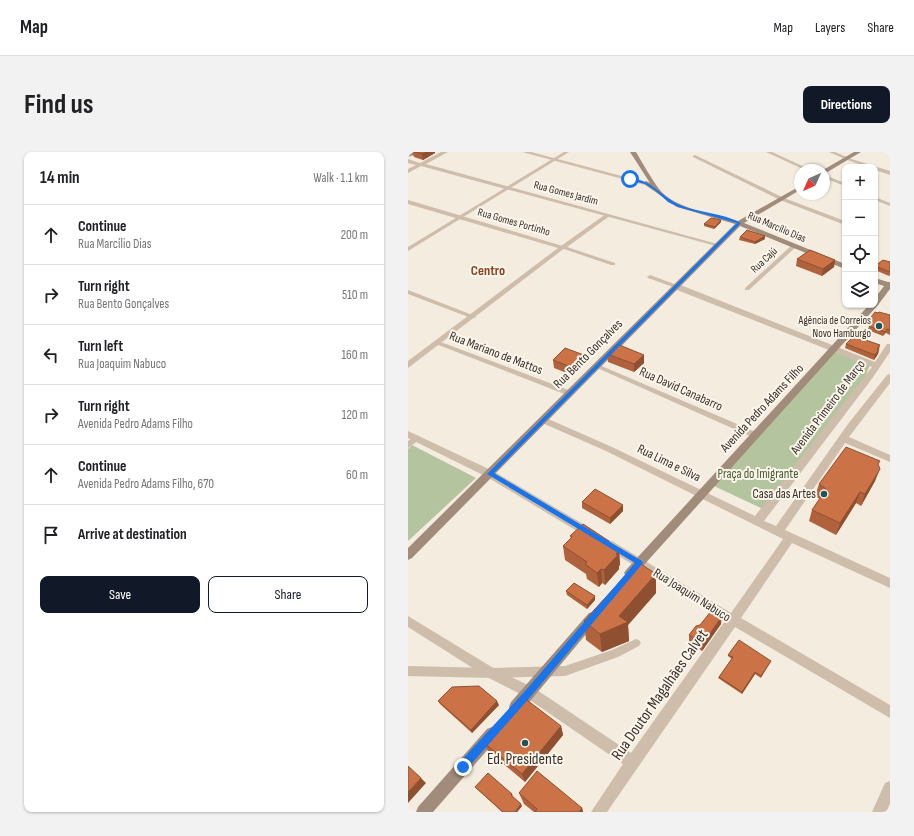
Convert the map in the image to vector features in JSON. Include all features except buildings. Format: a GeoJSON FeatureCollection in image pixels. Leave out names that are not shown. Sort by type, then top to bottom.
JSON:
{"type":"FeatureCollection","features":[{"type":"Feature","properties":{"kind":"main road"},"geometry":{"type":"LineString","coordinates":[[408,155],[419,152]]}},
{"type":"Feature","properties":{"kind":"main road","name":"Rua Marcílio Dias"},"geometry":{"type":"LineString","coordinates":[[633,152],[646,172],[647,181],[670,201],[679,206],[739,223],[842,266]]}},
{"type":"Feature","properties":{"kind":"main road"},"geometry":{"type":"LineString","coordinates":[[830,168],[858,152]]}},
{"type":"Feature","properties":{"kind":"main road","name":"Rua Bento Gonçalves"},"geometry":{"type":"LineString","coordinates":[[408,555],[739,223],[794,192]]}},
{"type":"Feature","properties":{"kind":"main road"},"geometry":{"type":"LineString","coordinates":[[878,281],[890,285]]}},
{"type":"Feature","properties":{"kind":"main road","name":"Avenida Pedro Adams Filho"},"geometry":{"type":"LineString","coordinates":[[878,299],[890,285]]}},
{"type":"Feature","properties":{"kind":"main road","name":"Avenida Pedro Adams Filho"},"geometry":{"type":"LineString","coordinates":[[623,583],[700,494],[834,350],[871,308]]}},
{"type":"Feature","properties":{"kind":"main road"},"geometry":{"type":"LineString","coordinates":[[423,812],[602,607]]}},
{"type":"Feature","properties":{"kind":"street"},"geometry":{"type":"LineString","coordinates":[[408,171],[445,152]]}},
{"type":"Feature","properties":{"kind":"street"},"geometry":{"type":"LineString","coordinates":[[525,152],[630,179],[647,181]]}},
{"type":"Feature","properties":{"kind":"street"},"geometry":{"type":"LineString","coordinates":[[408,250],[567,152]]}},
{"type":"Feature","properties":{"kind":"street"},"geometry":{"type":"LineString","coordinates":[[768,152],[795,164]]}},
{"type":"Feature","properties":{"kind":"street"},"geometry":{"type":"LineString","coordinates":[[830,152],[864,164]]}},
{"type":"Feature","properties":{"kind":"street"},"geometry":{"type":"LineString","coordinates":[[695,156],[782,199],[842,222]]}},
{"type":"Feature","properties":{"kind":"street","name":"Rua Gomes Jardim"},"geometry":{"type":"LineString","coordinates":[[408,161],[718,245]]}},
{"type":"Feature","properties":{"kind":"street"},"geometry":{"type":"LineString","coordinates":[[878,169],[890,173]]}},
{"type":"Feature","properties":{"kind":"street"},"geometry":{"type":"LineString","coordinates":[[830,179],[842,184]]}},
{"type":"Feature","properties":{"kind":"street"},"geometry":{"type":"LineString","coordinates":[[878,199],[890,205]]}},
{"type":"Feature","properties":{"kind":"street","name":"Rua Gomes Portinho"},"geometry":{"type":"LineString","coordinates":[[408,202],[613,264]]}},
{"type":"Feature","properties":{"kind":"street"},"geometry":{"type":"LineString","coordinates":[[410,362],[438,343],[608,215]]}},
{"type":"Feature","properties":{"kind":"street","name":"Rua Cajú"},"geometry":{"type":"LineString","coordinates":[[747,289],[794,246]]}},
{"type":"Feature","properties":{"kind":"street"},"geometry":{"type":"LineString","coordinates":[[650,277],[875,365]]}},
{"type":"Feature","properties":{"kind":"street"},"geometry":{"type":"LineString","coordinates":[[408,292],[473,317]]}},
{"type":"Feature","properties":{"kind":"street","name":"Rua Mariano de Mattos"},"geometry":{"type":"LineString","coordinates":[[438,343],[569,393]]}},
{"type":"Feature","properties":{"kind":"street","name":"Avenida Primeiro de Março"},"geometry":{"type":"LineString","coordinates":[[757,522],[868,378],[875,365],[890,346]]}},
{"type":"Feature","properties":{"kind":"street","name":"Rua David Canabarro"},"geometry":{"type":"LineString","coordinates":[[597,366],[755,435]]}},
{"type":"Feature","properties":{"kind":"street"},"geometry":{"type":"LineString","coordinates":[[784,534],[844,438],[890,377]]}},
{"type":"Feature","properties":{"kind":"street","name":"Rua Lima e Silva"},"geometry":{"type":"LineString","coordinates":[[543,420],[609,448],[757,522],[890,584]]}},
{"type":"Feature","properties":{"kind":"street"},"geometry":{"type":"LineString","coordinates":[[408,445],[412,436]]}},
{"type":"Feature","properties":{"kind":"street","name":"Rua Joaquim Nabuco"},"geometry":{"type":"LineString","coordinates":[[412,436],[490,474],[733,620],[890,712]]}},
{"type":"Feature","properties":{"kind":"street"},"geometry":{"type":"LineString","coordinates":[[844,438],[890,459]]}},
{"type":"Feature","properties":{"kind":"street","name":"Rua Doutor Magalhães Calvet"},"geometry":{"type":"LineString","coordinates":[[598,812],[733,620],[784,534]]}},
{"type":"Feature","properties":{"kind":"street"},"geometry":{"type":"LineString","coordinates":[[408,621],[491,673],[529,692],[633,763]]}},
{"type":"Feature","properties":{"kind":"street"},"geometry":{"type":"LineString","coordinates":[[408,671],[491,673],[568,670],[615,654],[636,643]]}},
{"type":"Feature","properties":{"kind":"street"},"geometry":{"type":"LineString","coordinates":[[879,812],[890,788]]}},
{"type":"Feature","properties":{"kind":"green space","name":"Praça do Imigrante"},"geometry":{"type":"Polygon","coordinates":[[[835,352],[870,365],[865,377],[763,509],[714,486],[835,352]]]}},
{"type":"Feature","properties":{"kind":"green space"},"geometry":{"type":"Polygon","coordinates":[[[412,445],[476,478],[408,541],[408,449],[412,445]]]}},
{"type":"Feature","properties":{"kind":"place","name":"Agência de Correios Novo Hamburgo"},"geometry":{"type":"Point","coordinates":[879,326]}},
{"type":"Feature","properties":{"kind":"place","name":"Casa das Artes"},"geometry":{"type":"Point","coordinates":[824,494]}},
{"type":"Feature","properties":{"kind":"place","name":"Ed. Presidente"},"geometry":{"type":"Point","coordinates":[525,743]}},
{"type":"Feature","properties":{"kind":"district","name":"Centro"},"geometry":{"type":"Point","coordinates":[488,270]}},
{"type":"Feature","properties":{"kind":"route"},"geometry":{"type":"LineString","coordinates":[[463,767],[640,563],[490,474],[739,223],[679,206],[646,183],[630,179]]}}]}
